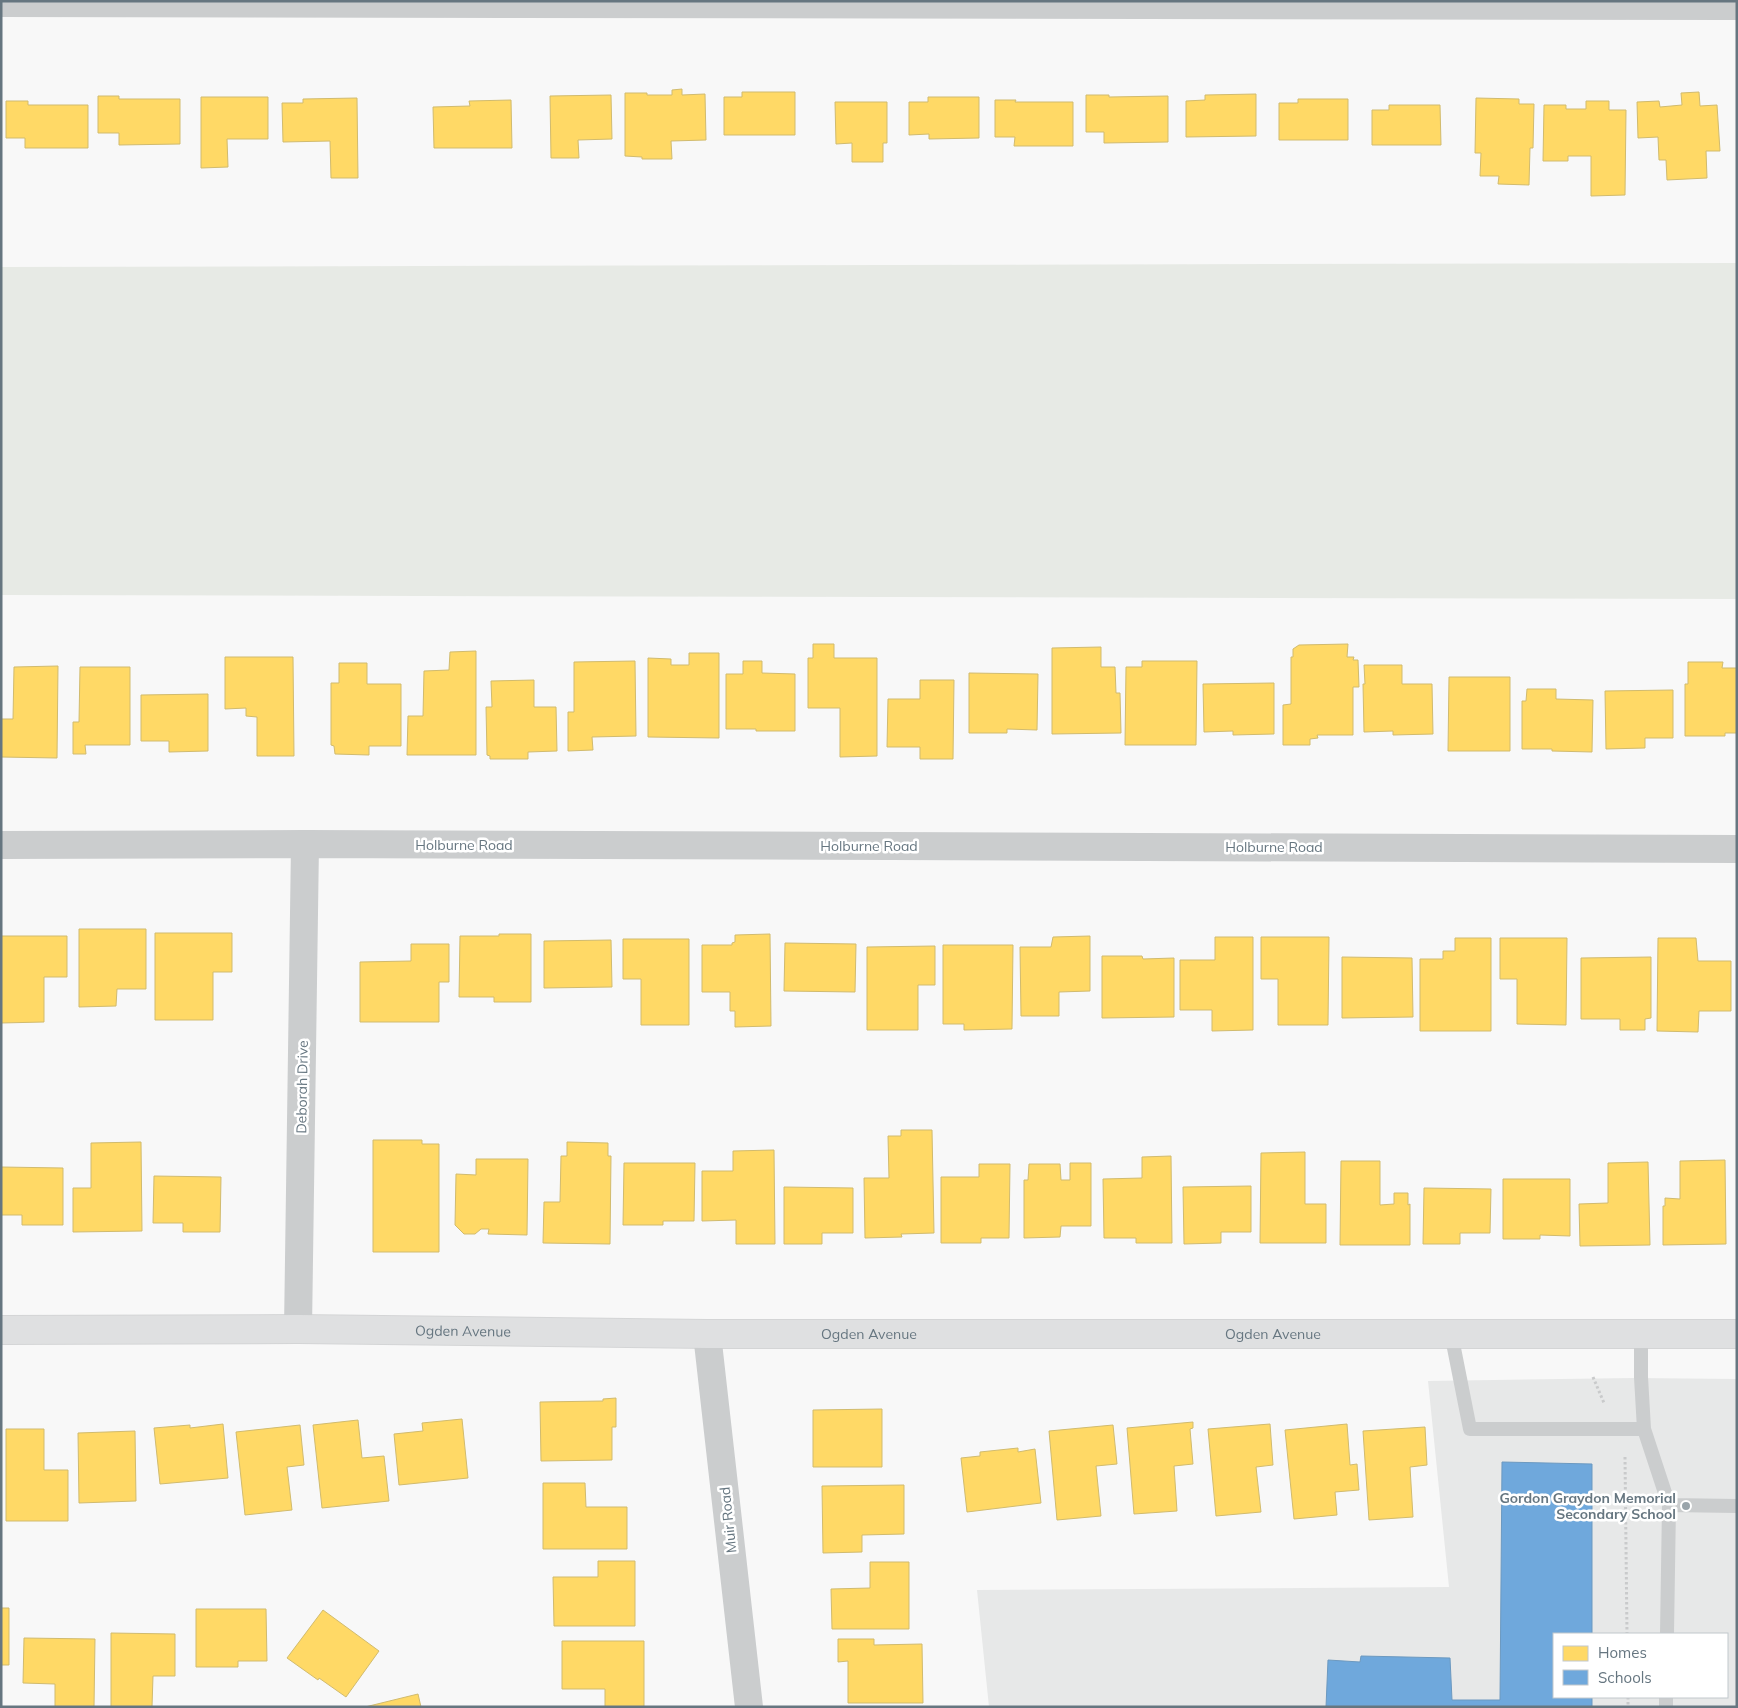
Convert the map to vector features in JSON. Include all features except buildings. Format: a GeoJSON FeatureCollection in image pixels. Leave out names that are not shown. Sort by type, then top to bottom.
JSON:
{"type":"FeatureCollection","features":[{"type":"Feature","properties":{"kind":"street"},"geometry":{"type":"LineString","coordinates":[[1,2],[1737,6]]}},
{"type":"Feature","properties":{"kind":"street","name":"Holburne Road"},"geometry":{"type":"LineString","coordinates":[[1,845],[305,844],[1737,849]]}},
{"type":"Feature","properties":{"kind":"street","name":"Deborah Drive"},"geometry":{"type":"LineString","coordinates":[[298,1329],[305,844]]}},
{"type":"Feature","properties":{"kind":"street","name":"Ogden Avenue"},"geometry":{"type":"LineString","coordinates":[[1,1330],[298,1329],[707,1334],[1737,1334]]}},
{"type":"Feature","properties":{"kind":"street","name":"Muir Road"},"geometry":{"type":"LineString","coordinates":[[707,1334],[749,1707]]}},
{"type":"Feature","properties":{"kind":"lane"},"geometry":{"type":"LineString","coordinates":[[1450,1333],[1470,1429],[1644,1429]]}},
{"type":"Feature","properties":{"kind":"lane"},"geometry":{"type":"LineString","coordinates":[[1641,1333],[1644,1429],[1668,1505],[1667,1633]]}},
{"type":"Feature","properties":{"kind":"lane"},"geometry":{"type":"LineString","coordinates":[[1668,1505],[1737,1506]]}},
{"type":"Feature","properties":{"kind":"path"},"geometry":{"type":"LineString","coordinates":[[1593,1377],[1625,1451],[1627,1633]]}},
{"type":"Feature","properties":{"kind":"shaded area"},"geometry":{"type":"Polygon","coordinates":[[[1737,263],[1737,599],[1,595],[1,267],[1737,263]]]}},
{"type":"Feature","properties":{"kind":"shaded area"},"geometry":{"type":"Polygon","coordinates":[[[1634,1378],[1737,1379],[1737,1707],[989,1707],[977,1590],[1449,1587],[1428,1381],[1634,1378]]]}},
{"type":"Feature","properties":{"kind":"place","name":"Gordon Graydon Memorial Secondary School"},"geometry":{"type":"Point","coordinates":[1686,1506]}}]}
